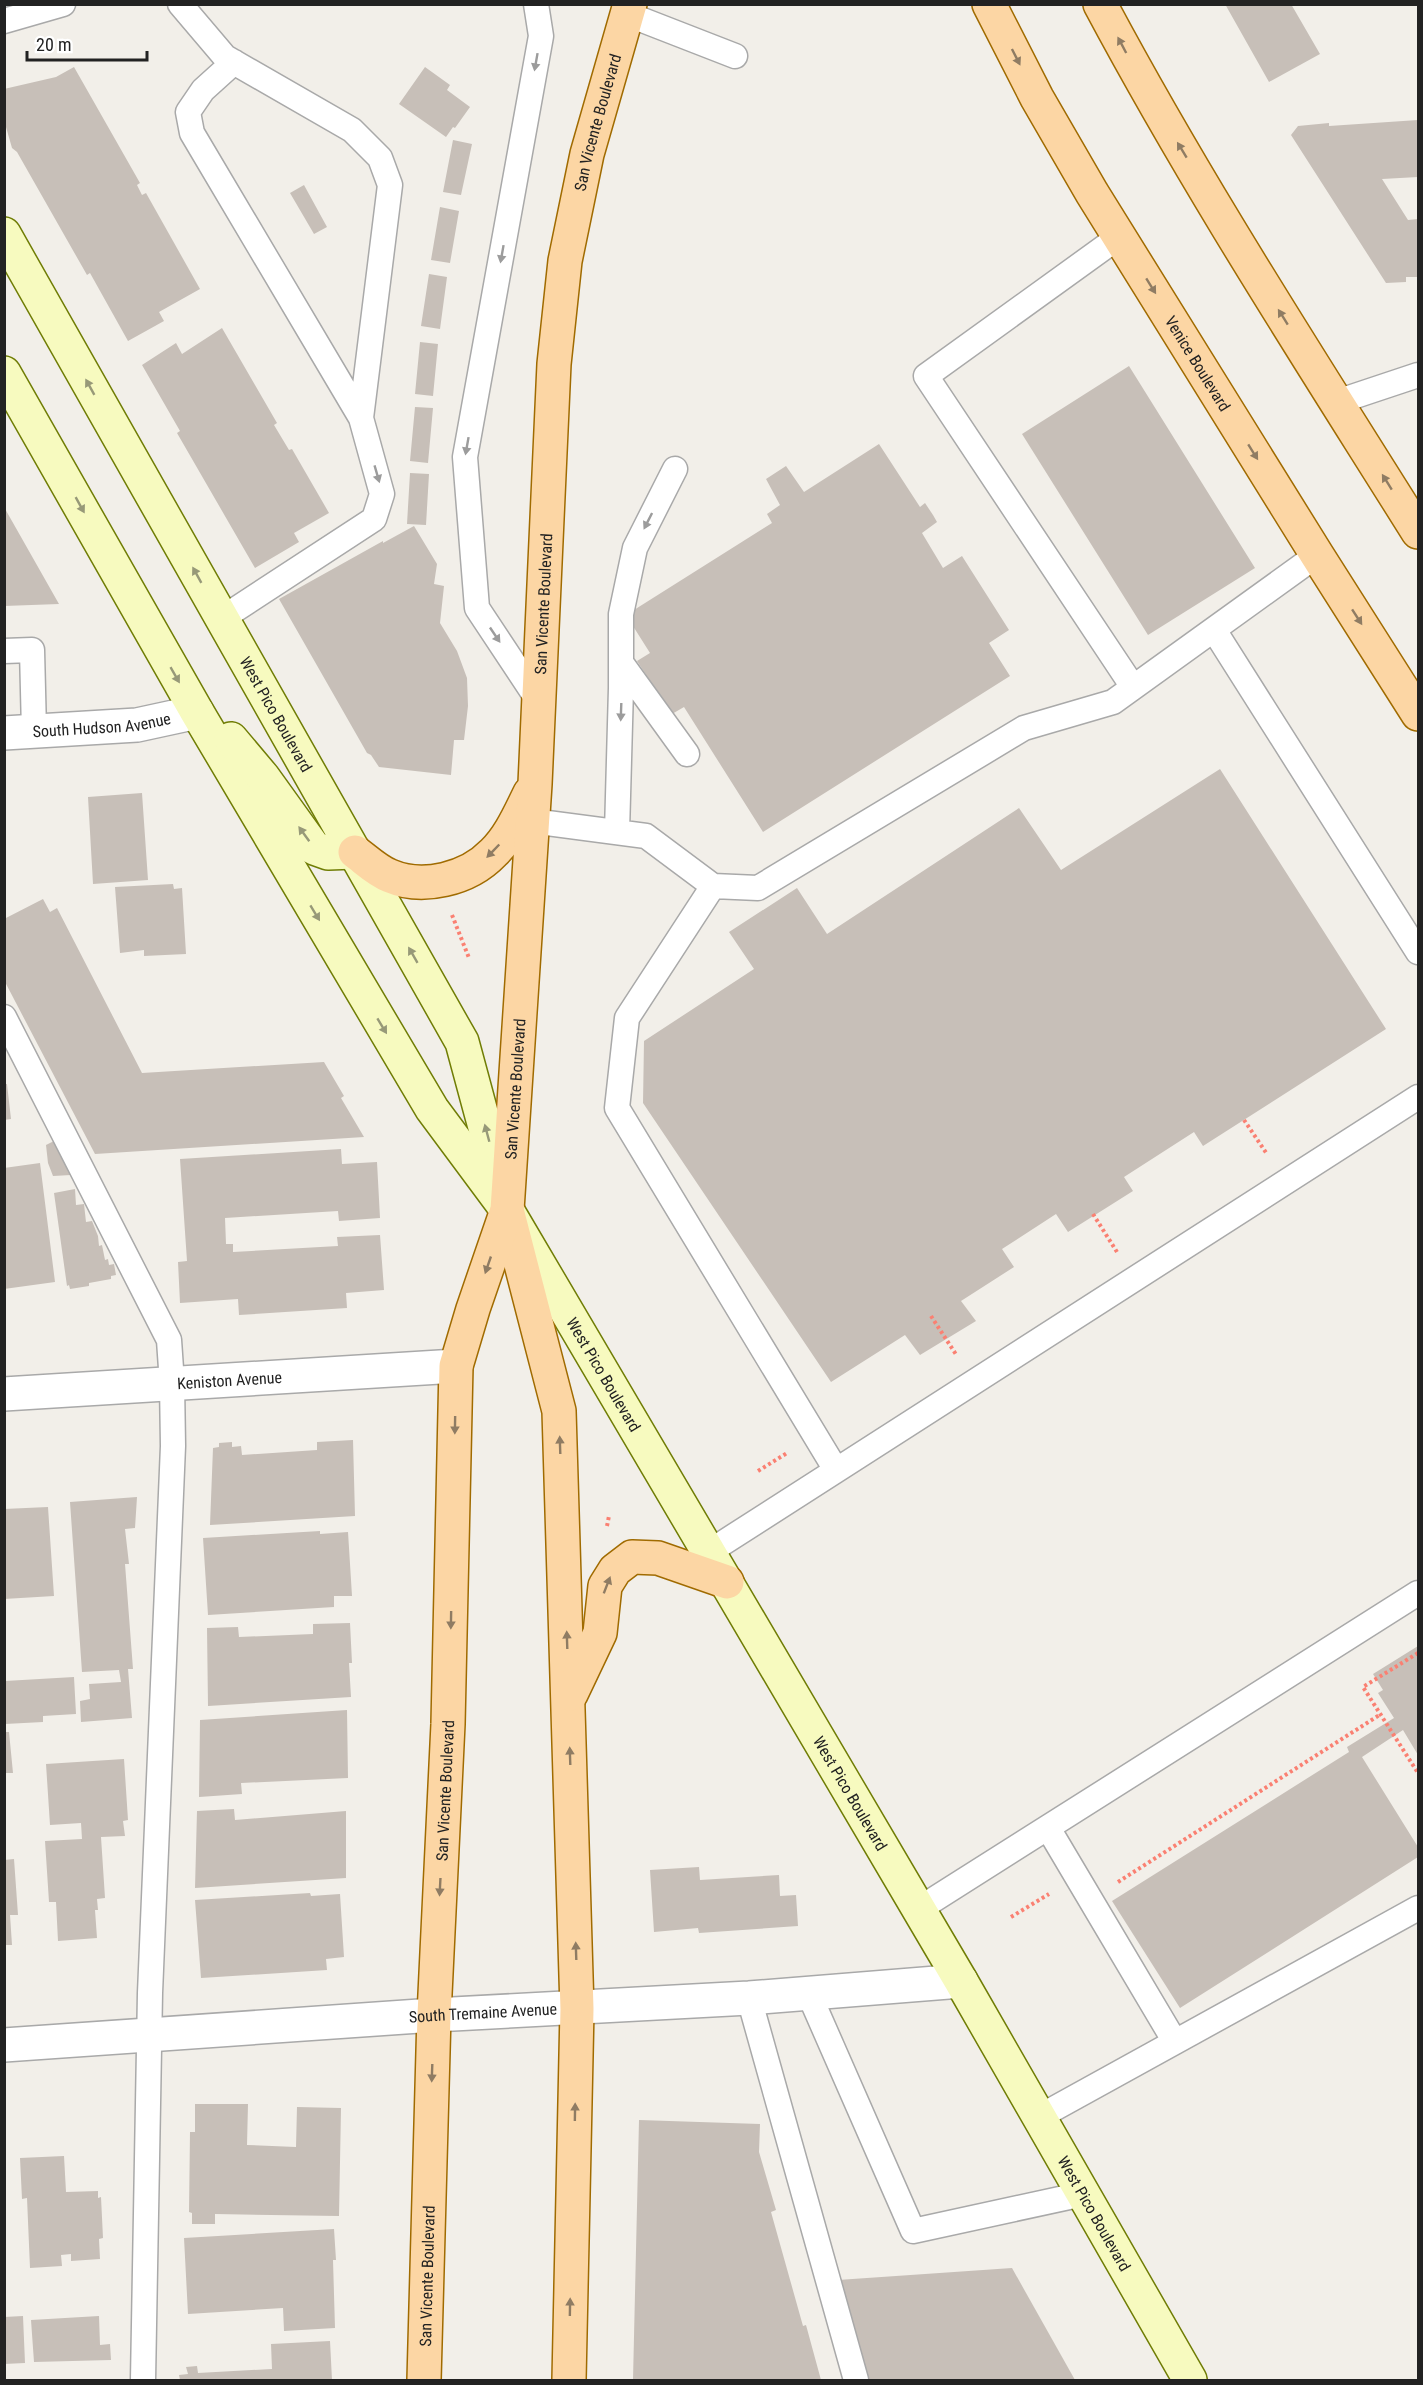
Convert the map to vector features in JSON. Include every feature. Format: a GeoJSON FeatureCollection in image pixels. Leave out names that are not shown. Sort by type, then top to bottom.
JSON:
{"type":"FeatureCollection","features":[{"type":"Feature","properties":{"kind":"main road","name":"Venice Boulevard"},"geometry":{"type":"LineString","coordinates":[[989,4],[1037,98],[1092,193],[1317,555],[1419,714]]}},
{"type":"Feature","properties":{"kind":"main road"},"geometry":{"type":"LineString","coordinates":[[1100,4],[1144,86],[1253,269],[1419,532]]}},
{"type":"Feature","properties":{"kind":"main road","name":"San Vicente Boulevard"},"geometry":{"type":"LineString","coordinates":[[424,2380],[434,2015],[448,1724],[456,1366],[472,1309],[507,1210],[535,784],[555,364],[565,261],[587,154],[628,9]]}},
{"type":"Feature","properties":{"kind":"main road","name":"West Pico Boulevard"},"geometry":{"type":"LineString","coordinates":[[4,234],[462,1042],[507,1210]]}},
{"type":"Feature","properties":{"kind":"main road","name":"West Pico Boulevard"},"geometry":{"type":"LineString","coordinates":[[4,373],[197,712],[436,1115],[507,1210],[727,1582],[961,1981],[1190,2380]]}},
{"type":"Feature","properties":{"kind":"main road"},"geometry":{"type":"LineString","coordinates":[[197,712],[209,718],[227,735],[263,777],[314,848],[328,853],[355,852],[389,876],[423,883],[460,876],[493,854],[515,823],[535,784]]}},
{"type":"Feature","properties":{"kind":"main road","name":"San Vicente Boulevard"},"geometry":{"type":"LineString","coordinates":[[507,1210],[559,1412],[577,2009],[569,2380]]}},
{"type":"Feature","properties":{"kind":"main road"},"geometry":{"type":"LineString","coordinates":[[569,1699],[600,1633],[605,1586],[615,1570],[632,1557],[658,1558],[727,1582]]}},
{"type":"Feature","properties":{"kind":"street","name":"South Hudson Avenue"},"geometry":{"type":"LineString","coordinates":[[19,732],[137,725],[197,712]]}},
{"type":"Feature","properties":{"kind":"street","name":"Keniston Avenue"},"geometry":{"type":"LineString","coordinates":[[4,1394],[456,1366]]}},
{"type":"Feature","properties":{"kind":"street","name":"South Tremaine Avenue"},"geometry":{"type":"LineString","coordinates":[[4,2044],[434,2015],[749,1998],[961,1981]]}},
{"type":"Feature","properties":{"kind":"lane"},"geometry":{"type":"LineString","coordinates":[[4,21],[63,4]]}},
{"type":"Feature","properties":{"kind":"lane"},"geometry":{"type":"LineString","coordinates":[[180,4],[225,57],[352,130],[380,158],[390,185],[361,417]]}},
{"type":"Feature","properties":{"kind":"lane"},"geometry":{"type":"LineString","coordinates":[[536,4],[541,36],[465,457],[477,608],[538,700]]}},
{"type":"Feature","properties":{"kind":"lane"},"geometry":{"type":"LineString","coordinates":[[628,9],[735,56]]}},
{"type":"Feature","properties":{"kind":"lane"},"geometry":{"type":"LineString","coordinates":[[221,619],[374,519],[382,494],[361,417],[192,133],[188,112],[203,90],[234,62]]}},
{"type":"Feature","properties":{"kind":"lane"},"geometry":{"type":"LineString","coordinates":[[1120,236],[926,376],[1133,687]]}},
{"type":"Feature","properties":{"kind":"lane"},"geometry":{"type":"LineString","coordinates":[[1337,402],[1419,375]]}},
{"type":"Feature","properties":{"kind":"lane"},"geometry":{"type":"LineString","coordinates":[[617,832],[622,664],[621,614],[635,548],[675,469]]}},
{"type":"Feature","properties":{"kind":"lane"},"geometry":{"type":"LineString","coordinates":[[532,821],[646,837],[713,886],[758,888],[1024,728],[1113,702],[1317,555]]}},
{"type":"Feature","properties":{"kind":"lane"},"geometry":{"type":"LineString","coordinates":[[1214,630],[1419,952]]}},
{"type":"Feature","properties":{"kind":"lane"},"geometry":{"type":"LineString","coordinates":[[4,651],[32,650],[19,732]]}},
{"type":"Feature","properties":{"kind":"lane"},"geometry":{"type":"LineString","coordinates":[[622,664],[687,754]]}},
{"type":"Feature","properties":{"kind":"lane"},"geometry":{"type":"LineString","coordinates":[[713,886],[627,1018],[617,1108],[836,1470]]}},
{"type":"Feature","properties":{"kind":"lane"},"geometry":{"type":"LineString","coordinates":[[4,1017],[169,1340],[173,1446],[149,2034],[143,2380]]}},
{"type":"Feature","properties":{"kind":"lane"},"geometry":{"type":"LineString","coordinates":[[709,1552],[1419,1097]]}},
{"type":"Feature","properties":{"kind":"lane"},"geometry":{"type":"LineString","coordinates":[[919,1909],[1419,1593]]}},
{"type":"Feature","properties":{"kind":"lane"},"geometry":{"type":"LineString","coordinates":[[1048,1828],[1175,2042]]}},
{"type":"Feature","properties":{"kind":"lane"},"geometry":{"type":"LineString","coordinates":[[1039,2117],[1419,1908]]}},
{"type":"Feature","properties":{"kind":"lane"},"geometry":{"type":"LineString","coordinates":[[809,1994],[913,2231],[1083,2194]]}},
{"type":"Feature","properties":{"kind":"lane"},"geometry":{"type":"LineString","coordinates":[[749,1998],[856,2380]]}},
{"type":"Feature","properties":{"kind":"path"},"geometry":{"type":"LineString","coordinates":[[451,912],[469,958]]}},
{"type":"Feature","properties":{"kind":"path"},"geometry":{"type":"LineString","coordinates":[[1244,1120],[1268,1156]]}},
{"type":"Feature","properties":{"kind":"path"},"geometry":{"type":"LineString","coordinates":[[1093,1214],[1122,1260]]}},
{"type":"Feature","properties":{"kind":"path"},"geometry":{"type":"LineString","coordinates":[[931,1316],[960,1361]]}},
{"type":"Feature","properties":{"kind":"path"},"geometry":{"type":"LineString","coordinates":[[758,1471],[796,1448]]}},
{"type":"Feature","properties":{"kind":"path"},"geometry":{"type":"LineString","coordinates":[[607,1526],[609,1516]]}},
{"type":"Feature","properties":{"kind":"path"},"geometry":{"type":"LineString","coordinates":[[1419,1653],[1363,1687],[1419,1773]]}},
{"type":"Feature","properties":{"kind":"path"},"geometry":{"type":"LineString","coordinates":[[1115,1884],[1381,1714]]}},
{"type":"Feature","properties":{"kind":"path"},"geometry":{"type":"LineString","coordinates":[[1011,1917],[1054,1891]]}},
{"type":"Feature","properties":{"kind":"building"},"geometry":{"type":"Polygon","coordinates":[[[1225,4],[1291,4],[1320,54],[1269,82],[1225,4]]]}},
{"type":"Feature","properties":{"kind":"building"},"geometry":{"type":"Polygon","coordinates":[[[74,67],[140,183],[137,185],[142,195],[146,193],[200,289],[159,312],[164,321],[128,341],[90,273],[87,275],[17,152],[12,148],[4,120],[4,89],[56,77],[74,67]]]}},
{"type":"Feature","properties":{"kind":"building"},"geometry":{"type":"Polygon","coordinates":[[[425,67],[450,85],[447,90],[470,107],[446,137],[399,104],[425,67]]]}},
{"type":"Feature","properties":{"kind":"building"},"geometry":{"type":"Polygon","coordinates":[[[1418,120],[1418,177],[1382,179],[1408,220],[1418,219],[1418,277],[1406,277],[1406,282],[1386,283],[1291,135],[1298,126],[1418,120]]]}},
{"type":"Feature","properties":{"kind":"building"},"geometry":{"type":"Polygon","coordinates":[[[453,140],[472,144],[461,195],[443,192],[453,140]]]}},
{"type":"Feature","properties":{"kind":"building"},"geometry":{"type":"Polygon","coordinates":[[[304,185],[327,227],[314,234],[290,193],[304,185]]]}},
{"type":"Feature","properties":{"kind":"building"},"geometry":{"type":"Polygon","coordinates":[[[440,207],[459,211],[450,263],[431,260],[440,207]]]}},
{"type":"Feature","properties":{"kind":"building"},"geometry":{"type":"Polygon","coordinates":[[[429,274],[447,277],[440,329],[421,326],[429,274]]]}},
{"type":"Feature","properties":{"kind":"building"},"geometry":{"type":"Polygon","coordinates":[[[222,328],[277,423],[274,425],[289,450],[292,449],[329,513],[294,533],[299,542],[255,568],[177,433],[180,431],[142,365],[176,343],[182,354],[222,328]]]}},
{"type":"Feature","properties":{"kind":"building"},"geometry":{"type":"Polygon","coordinates":[[[420,342],[438,344],[433,396],[415,394],[420,342]]]}},
{"type":"Feature","properties":{"kind":"building"},"geometry":{"type":"Polygon","coordinates":[[[1129,366],[1255,568],[1148,635],[1022,434],[1129,366]]]}},
{"type":"Feature","properties":{"kind":"building"},"geometry":{"type":"Polygon","coordinates":[[[415,407],[433,408],[428,463],[410,461],[415,407]]]}},
{"type":"Feature","properties":{"kind":"building"},"geometry":{"type":"Polygon","coordinates":[[[879,444],[920,507],[925,503],[937,522],[922,533],[943,568],[962,556],[1009,630],[989,643],[1010,676],[763,832],[684,707],[672,714],[637,661],[650,653],[626,615],[772,523],[767,514],[780,505],[766,479],[786,466],[804,492],[879,444]]]}},
{"type":"Feature","properties":{"kind":"building"},"geometry":{"type":"Polygon","coordinates":[[[410,473],[429,474],[426,525],[407,524],[410,473]]]}},
{"type":"Feature","properties":{"kind":"building"},"geometry":{"type":"Polygon","coordinates":[[[4,507],[59,604],[4,606],[4,507]]]}},
{"type":"Feature","properties":{"kind":"building"},"geometry":{"type":"Polygon","coordinates":[[[414,526],[437,564],[434,584],[444,586],[440,623],[457,651],[467,678],[468,706],[464,740],[454,740],[451,775],[379,767],[367,753],[279,599],[414,526]]]}},
{"type":"Feature","properties":{"kind":"building"},"geometry":{"type":"Polygon","coordinates":[[[1220,769],[1386,1029],[1203,1146],[1194,1132],[1124,1177],[1133,1191],[1068,1232],[1056,1214],[1002,1249],[1014,1267],[961,1301],[976,1321],[920,1355],[905,1335],[831,1382],[643,1103],[644,1041],[754,969],[729,932],[797,888],[827,934],[1019,808],[1061,870],[1220,769]]]}},
{"type":"Feature","properties":{"kind":"building"},"geometry":{"type":"Polygon","coordinates":[[[142,793],[148,880],[93,884],[88,797],[142,793]]]}},
{"type":"Feature","properties":{"kind":"building"},"geometry":{"type":"Polygon","coordinates":[[[173,884],[174,889],[182,888],[186,954],[144,956],[144,950],[120,953],[115,887],[173,884]]]}},
{"type":"Feature","properties":{"kind":"building"},"geometry":{"type":"Polygon","coordinates":[[[43,899],[50,912],[57,908],[142,1073],[324,1062],[344,1096],[341,1098],[364,1137],[95,1154],[4,980],[4,919],[43,899]]]}},
{"type":"Feature","properties":{"kind":"building"},"geometry":{"type":"Polygon","coordinates":[[[4,1084],[7,1084],[11,1119],[4,1120],[4,1084]]]}},
{"type":"Feature","properties":{"kind":"building"},"geometry":{"type":"Polygon","coordinates":[[[54,1141],[71,1175],[53,1176],[48,1163],[46,1145],[54,1141]]]}},
{"type":"Feature","properties":{"kind":"building"},"geometry":{"type":"Polygon","coordinates":[[[341,1149],[342,1164],[377,1162],[380,1218],[339,1221],[338,1211],[225,1218],[226,1244],[233,1244],[233,1252],[338,1246],[337,1237],[380,1235],[384,1290],[346,1293],[347,1308],[239,1315],[238,1299],[180,1303],[178,1262],[187,1261],[180,1159],[341,1149]]]}},
{"type":"Feature","properties":{"kind":"building"},"geometry":{"type":"Polygon","coordinates":[[[40,1163],[55,1282],[4,1289],[4,1168],[40,1163]]]}},
{"type":"Feature","properties":{"kind":"building"},"geometry":{"type":"Polygon","coordinates":[[[75,1189],[76,1205],[84,1204],[86,1222],[92,1221],[99,1246],[102,1245],[105,1260],[108,1259],[109,1265],[114,1264],[116,1275],[111,1276],[111,1279],[89,1283],[89,1286],[70,1289],[69,1285],[67,1286],[54,1193],[75,1189]]]}},
{"type":"Feature","properties":{"kind":"building"},"geometry":{"type":"Polygon","coordinates":[[[353,1440],[355,1516],[210,1525],[213,1448],[219,1447],[219,1443],[232,1442],[232,1447],[241,1446],[242,1455],[317,1450],[317,1442],[353,1440]]]}},
{"type":"Feature","properties":{"kind":"building"},"geometry":{"type":"Polygon","coordinates":[[[137,1497],[135,1528],[125,1529],[129,1564],[125,1564],[133,1669],[128,1669],[132,1718],[81,1722],[80,1701],[90,1699],[89,1684],[121,1682],[119,1670],[82,1672],[70,1502],[137,1497]]]}},
{"type":"Feature","properties":{"kind":"building"},"geometry":{"type":"Polygon","coordinates":[[[48,1507],[54,1596],[4,1599],[4,1509],[48,1507]]]}},
{"type":"Feature","properties":{"kind":"building"},"geometry":{"type":"Polygon","coordinates":[[[320,1531],[320,1534],[348,1532],[352,1596],[334,1596],[334,1607],[208,1615],[203,1538],[320,1531]]]}},
{"type":"Feature","properties":{"kind":"building"},"geometry":{"type":"Polygon","coordinates":[[[350,1623],[351,1697],[208,1706],[207,1628],[238,1627],[239,1637],[313,1634],[313,1624],[350,1623]]]}},
{"type":"Feature","properties":{"kind":"building"},"geometry":{"type":"Polygon","coordinates":[[[1418,1646],[1418,1755],[1403,1730],[1362,1757],[1418,1847],[1418,1857],[1180,2008],[1112,1901],[1349,1752],[1347,1747],[1394,1718],[1378,1693],[1383,1690],[1373,1674],[1418,1646]]]}},
{"type":"Feature","properties":{"kind":"building"},"geometry":{"type":"Polygon","coordinates":[[[74,1677],[76,1714],[43,1716],[43,1722],[5,1724],[5,1681],[74,1677]]]}},
{"type":"Feature","properties":{"kind":"building"},"geometry":{"type":"Polygon","coordinates":[[[347,1710],[348,1778],[241,1783],[242,1794],[199,1797],[200,1720],[347,1710]]]}},
{"type":"Feature","properties":{"kind":"building"},"geometry":{"type":"Polygon","coordinates":[[[4,1732],[9,1732],[13,1773],[4,1773],[4,1732]]]}},
{"type":"Feature","properties":{"kind":"building"},"geometry":{"type":"Polygon","coordinates":[[[124,1759],[128,1820],[123,1821],[125,1836],[101,1837],[105,1898],[97,1899],[98,1910],[95,1910],[97,1938],[58,1941],[56,1902],[49,1902],[45,1841],[82,1839],[81,1823],[50,1825],[46,1764],[124,1759]]]}},
{"type":"Feature","properties":{"kind":"building"},"geometry":{"type":"Polygon","coordinates":[[[234,1809],[235,1820],[346,1811],[346,1878],[195,1888],[197,1811],[234,1809]]]}},
{"type":"Feature","properties":{"kind":"building"},"geometry":{"type":"Polygon","coordinates":[[[14,1859],[18,1915],[10,1915],[12,1945],[4,1945],[4,1860],[14,1859]]]}},
{"type":"Feature","properties":{"kind":"building"},"geometry":{"type":"Polygon","coordinates":[[[699,1867],[700,1880],[779,1875],[780,1896],[796,1895],[798,1926],[699,1933],[698,1928],[654,1932],[650,1870],[699,1867]]]}},
{"type":"Feature","properties":{"kind":"building"},"geometry":{"type":"Polygon","coordinates":[[[310,1893],[311,1896],[340,1894],[344,1957],[326,1959],[327,1970],[201,1978],[195,1900],[310,1893]]]}},
{"type":"Feature","properties":{"kind":"building"},"geometry":{"type":"Polygon","coordinates":[[[195,2104],[248,2104],[247,2145],[296,2147],[297,2107],[341,2108],[339,2216],[215,2214],[215,2224],[192,2224],[192,2213],[189,2212],[190,2132],[195,2132],[195,2104]]]}},
{"type":"Feature","properties":{"kind":"building"},"geometry":{"type":"Polygon","coordinates":[[[639,2120],[760,2124],[759,2152],[776,2210],[771,2212],[803,2326],[806,2325],[821,2380],[633,2380],[639,2120]]]}},
{"type":"Feature","properties":{"kind":"building"},"geometry":{"type":"Polygon","coordinates":[[[64,2156],[66,2192],[98,2191],[98,2198],[101,2197],[103,2238],[99,2239],[100,2259],[71,2261],[71,2254],[61,2255],[62,2266],[30,2268],[27,2198],[22,2199],[20,2158],[64,2156]]]}},
{"type":"Feature","properties":{"kind":"building"},"geometry":{"type":"Polygon","coordinates":[[[334,2229],[335,2328],[284,2331],[283,2308],[188,2314],[184,2238],[334,2229]]]}},
{"type":"Feature","properties":{"kind":"building"},"geometry":{"type":"Polygon","coordinates":[[[1012,2268],[1075,2380],[865,2380],[838,2280],[1012,2268]]]}},
{"type":"Feature","properties":{"kind":"building"},"geometry":{"type":"Polygon","coordinates":[[[23,2316],[25,2363],[4,2364],[4,2317],[23,2316]]]}},
{"type":"Feature","properties":{"kind":"building"},"geometry":{"type":"Polygon","coordinates":[[[99,2316],[100,2345],[110,2344],[111,2360],[34,2362],[31,2320],[99,2316]]]}},
{"type":"Feature","properties":{"kind":"building"},"geometry":{"type":"Polygon","coordinates":[[[330,2341],[332,2380],[180,2380],[179,2375],[188,2374],[186,2367],[197,2366],[198,2373],[272,2369],[271,2344],[330,2341]]]}}]}
